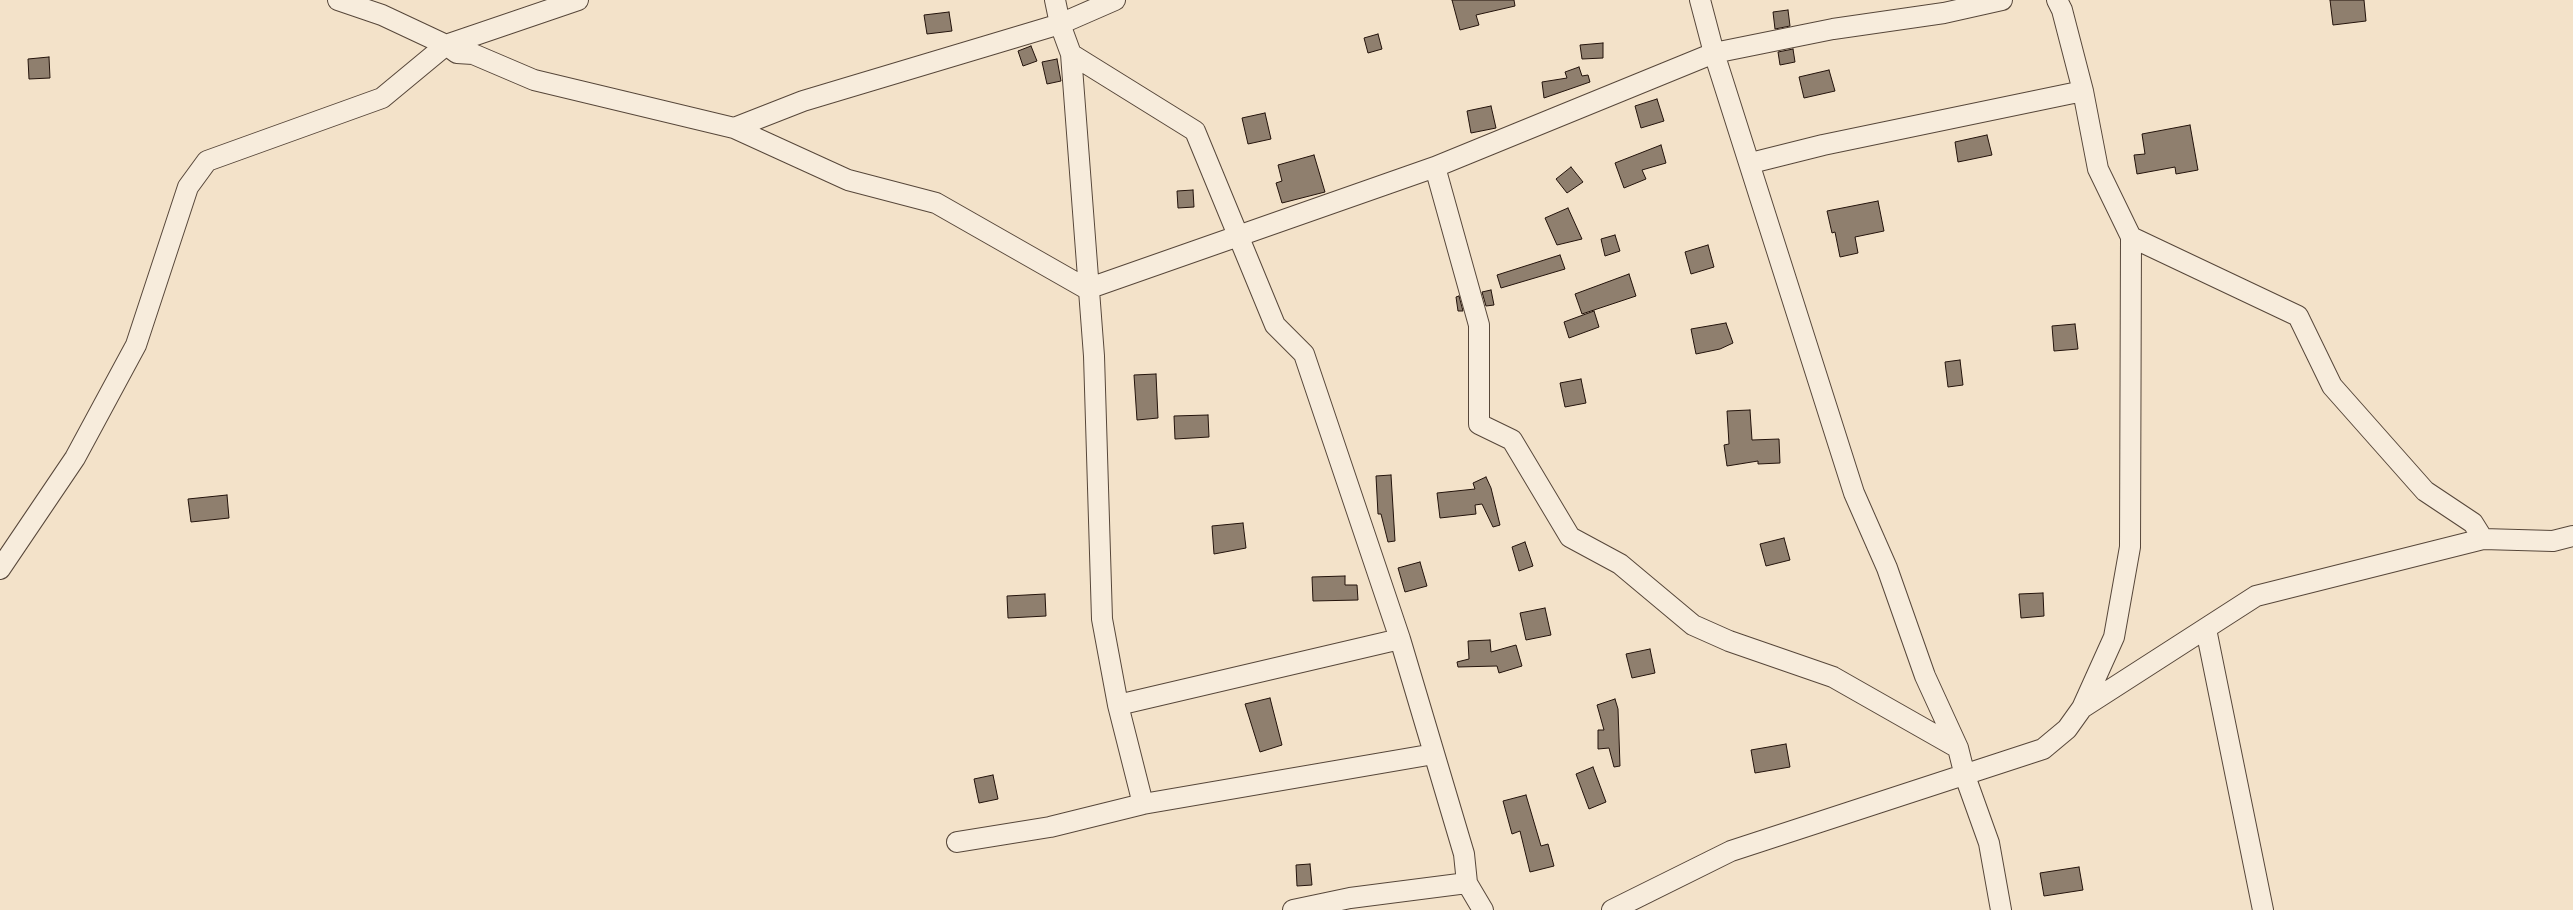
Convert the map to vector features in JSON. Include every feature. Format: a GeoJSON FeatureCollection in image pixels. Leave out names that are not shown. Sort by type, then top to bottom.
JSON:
{"type":"FeatureCollection","features":[{"type":"Feature","properties":{"kind":"street"},"geometry":{"type":"LineString","coordinates":[[338,0],[382,15],[446,45],[457,53],[473,54],[534,80],[734,128],[848,180],[936,203],[1088,289],[1436,168],[1714,53],[1833,29],[1944,13],[2002,0]]}},
{"type":"Feature","properties":{"kind":"street"},"geometry":{"type":"LineString","coordinates":[[0,569],[76,458],[136,345],[188,187],[207,161],[382,98],[446,45],[578,0]]}},
{"type":"Feature","properties":{"kind":"street"},"geometry":{"type":"LineString","coordinates":[[1055,0],[1060,24],[1071,54],[1094,356],[1102,619],[1118,705],[1143,804]]}},
{"type":"Feature","properties":{"kind":"street"},"geometry":{"type":"LineString","coordinates":[[734,128],[804,101],[1060,24],[1115,0]]}},
{"type":"Feature","properties":{"kind":"street"},"geometry":{"type":"LineString","coordinates":[[1700,0],[1714,53],[1751,163],[1854,493],[1888,568],[1924,676],[1958,748],[1965,776],[1988,843],[2001,910]]}},
{"type":"Feature","properties":{"kind":"street"},"geometry":{"type":"LineString","coordinates":[[1612,910],[1730,851],[1965,776],[2043,749],[2067,729],[2082,708],[2114,637],[2130,547],[2131,237],[2098,169],[2083,91],[2062,10],[2057,0]]}},
{"type":"Feature","properties":{"kind":"street"},"geometry":{"type":"LineString","coordinates":[[1071,54],[1195,131],[1275,325],[1304,354],[1400,639],[1464,854],[1468,883],[1483,910]]}},
{"type":"Feature","properties":{"kind":"street"},"geometry":{"type":"LineString","coordinates":[[1751,163],[1823,145],[2083,91]]}},
{"type":"Feature","properties":{"kind":"street"},"geometry":{"type":"LineString","coordinates":[[1436,168],[1478,325],[1478,424],[1512,440],[1570,537],[1620,564],[1694,625],[1729,641],[1833,678],[1958,748]]}},
{"type":"Feature","properties":{"kind":"street"},"geometry":{"type":"LineString","coordinates":[[2131,237],[2298,316],[2332,386],[2425,491],[2473,523],[2483,539]]}},
{"type":"Feature","properties":{"kind":"street"},"geometry":{"type":"LineString","coordinates":[[2082,708],[2256,596],[2483,539],[2553,541],[2573,536]]}},
{"type":"Feature","properties":{"kind":"street"},"geometry":{"type":"LineString","coordinates":[[2206,629],[2263,910]]}},
{"type":"Feature","properties":{"kind":"street"},"geometry":{"type":"LineString","coordinates":[[1118,705],[1400,639]]}},
{"type":"Feature","properties":{"kind":"street"},"geometry":{"type":"LineString","coordinates":[[957,842],[1050,827],[1143,804],[1434,754]]}},
{"type":"Feature","properties":{"kind":"street"},"geometry":{"type":"LineString","coordinates":[[1293,910],[1350,898],[1468,883]]}},
{"type":"Feature","properties":{"kind":"building"},"geometry":{"type":"Polygon","coordinates":[[[1452,0],[1514,0],[1515,6],[1476,15],[1479,25],[1460,30],[1452,0]]]}},
{"type":"Feature","properties":{"kind":"building"},"geometry":{"type":"Polygon","coordinates":[[[2330,0],[2364,0],[2366,21],[2333,25],[2330,0]]]}},
{"type":"Feature","properties":{"kind":"building"},"geometry":{"type":"Polygon","coordinates":[[[1788,10],[1790,26],[1775,29],[1773,12],[1788,10]]]}},
{"type":"Feature","properties":{"kind":"building"},"geometry":{"type":"Polygon","coordinates":[[[949,12],[952,31],[927,34],[924,15],[949,12]]]}},
{"type":"Feature","properties":{"kind":"building"},"geometry":{"type":"Polygon","coordinates":[[[1378,34],[1382,49],[1368,53],[1364,38],[1378,34]]]}},
{"type":"Feature","properties":{"kind":"building"},"geometry":{"type":"Polygon","coordinates":[[[1603,43],[1603,58],[1582,59],[1580,45],[1603,43]]]}},
{"type":"Feature","properties":{"kind":"building"},"geometry":{"type":"Polygon","coordinates":[[[1031,46],[1037,61],[1023,66],[1018,51],[1031,46]]]}},
{"type":"Feature","properties":{"kind":"building"},"geometry":{"type":"Polygon","coordinates":[[[1793,49],[1795,62],[1780,65],[1778,52],[1793,49]]]}},
{"type":"Feature","properties":{"kind":"building"},"geometry":{"type":"Polygon","coordinates":[[[49,57],[50,78],[29,79],[28,59],[49,57]]]}},
{"type":"Feature","properties":{"kind":"building"},"geometry":{"type":"Polygon","coordinates":[[[1057,59],[1061,81],[1047,84],[1042,62],[1057,59]]]}},
{"type":"Feature","properties":{"kind":"building"},"geometry":{"type":"Polygon","coordinates":[[[1579,67],[1582,76],[1588,75],[1590,82],[1544,98],[1542,82],[1567,78],[1565,72],[1579,67]]]}},
{"type":"Feature","properties":{"kind":"building"},"geometry":{"type":"Polygon","coordinates":[[[1829,70],[1835,91],[1804,98],[1799,77],[1829,70]]]}},
{"type":"Feature","properties":{"kind":"building"},"geometry":{"type":"Polygon","coordinates":[[[1657,99],[1664,121],[1641,128],[1635,106],[1657,99]]]}},
{"type":"Feature","properties":{"kind":"building"},"geometry":{"type":"Polygon","coordinates":[[[1491,106],[1496,128],[1471,133],[1467,111],[1491,106]]]}},
{"type":"Feature","properties":{"kind":"building"},"geometry":{"type":"Polygon","coordinates":[[[1265,113],[1271,139],[1248,144],[1242,118],[1265,113]]]}},
{"type":"Feature","properties":{"kind":"building"},"geometry":{"type":"Polygon","coordinates":[[[2190,125],[2198,170],[2176,174],[2175,167],[2137,174],[2134,155],[2145,154],[2142,134],[2190,125]]]}},
{"type":"Feature","properties":{"kind":"building"},"geometry":{"type":"Polygon","coordinates":[[[1987,135],[1992,155],[1958,162],[1955,142],[1987,135]]]}},
{"type":"Feature","properties":{"kind":"building"},"geometry":{"type":"Polygon","coordinates":[[[1661,145],[1666,163],[1642,170],[1646,179],[1624,188],[1615,163],[1661,145]]]}},
{"type":"Feature","properties":{"kind":"building"},"geometry":{"type":"Polygon","coordinates":[[[1314,155],[1325,192],[1282,203],[1276,183],[1282,181],[1278,165],[1314,155]]]}},
{"type":"Feature","properties":{"kind":"building"},"geometry":{"type":"Polygon","coordinates":[[[1571,167],[1583,182],[1567,193],[1556,179],[1571,167]]]}},
{"type":"Feature","properties":{"kind":"building"},"geometry":{"type":"Polygon","coordinates":[[[1193,190],[1194,207],[1178,208],[1177,191],[1193,190]]]}},
{"type":"Feature","properties":{"kind":"building"},"geometry":{"type":"Polygon","coordinates":[[[1878,201],[1884,231],[1855,237],[1858,253],[1840,257],[1835,232],[1832,233],[1827,211],[1878,201]]]}},
{"type":"Feature","properties":{"kind":"building"},"geometry":{"type":"Polygon","coordinates":[[[1568,208],[1582,239],[1557,245],[1545,218],[1568,208]]]}},
{"type":"Feature","properties":{"kind":"building"},"geometry":{"type":"Polygon","coordinates":[[[1615,235],[1620,251],[1605,256],[1601,239],[1615,235]]]}},
{"type":"Feature","properties":{"kind":"building"},"geometry":{"type":"Polygon","coordinates":[[[1708,245],[1714,267],[1691,274],[1685,252],[1708,245]]]}},
{"type":"Feature","properties":{"kind":"building"},"geometry":{"type":"Polygon","coordinates":[[[1560,255],[1565,269],[1501,288],[1497,275],[1560,255]]]}},
{"type":"Feature","properties":{"kind":"building"},"geometry":{"type":"Polygon","coordinates":[[[1629,274],[1636,296],[1582,314],[1575,294],[1629,274]]]}},
{"type":"Feature","properties":{"kind":"building"},"geometry":{"type":"Polygon","coordinates":[[[1491,290],[1494,305],[1486,306],[1482,292],[1491,290]]]}},
{"type":"Feature","properties":{"kind":"building"},"geometry":{"type":"Polygon","coordinates":[[[1459,296],[1463,311],[1458,311],[1456,297],[1459,296]]]}},
{"type":"Feature","properties":{"kind":"building"},"geometry":{"type":"Polygon","coordinates":[[[1594,311],[1599,327],[1569,338],[1564,322],[1594,311]]]}},
{"type":"Feature","properties":{"kind":"building"},"geometry":{"type":"Polygon","coordinates":[[[1726,323],[1733,343],[1720,349],[1696,354],[1691,329],[1726,323]]]}},
{"type":"Feature","properties":{"kind":"building"},"geometry":{"type":"Polygon","coordinates":[[[2075,324],[2078,349],[2054,351],[2052,326],[2075,324]]]}},
{"type":"Feature","properties":{"kind":"building"},"geometry":{"type":"Polygon","coordinates":[[[1960,360],[1963,385],[1948,387],[1945,362],[1960,360]]]}},
{"type":"Feature","properties":{"kind":"building"},"geometry":{"type":"Polygon","coordinates":[[[1156,374],[1158,418],[1137,420],[1134,375],[1156,374]]]}},
{"type":"Feature","properties":{"kind":"building"},"geometry":{"type":"Polygon","coordinates":[[[1581,379],[1586,403],[1565,407],[1560,383],[1581,379]]]}},
{"type":"Feature","properties":{"kind":"building"},"geometry":{"type":"Polygon","coordinates":[[[1750,410],[1752,440],[1779,439],[1780,463],[1758,464],[1758,461],[1727,466],[1724,445],[1729,444],[1727,411],[1750,410]]]}},
{"type":"Feature","properties":{"kind":"building"},"geometry":{"type":"Polygon","coordinates":[[[1208,415],[1209,437],[1175,439],[1174,416],[1208,415]]]}},
{"type":"Feature","properties":{"kind":"building"},"geometry":{"type":"Polygon","coordinates":[[[1391,475],[1395,541],[1388,542],[1381,514],[1378,514],[1376,476],[1391,475]]]}},
{"type":"Feature","properties":{"kind":"building"},"geometry":{"type":"Polygon","coordinates":[[[1486,477],[1491,488],[1500,525],[1493,527],[1482,504],[1475,505],[1476,514],[1440,518],[1437,493],[1475,489],[1473,483],[1486,477]]]}},
{"type":"Feature","properties":{"kind":"building"},"geometry":{"type":"Polygon","coordinates":[[[227,495],[229,518],[191,522],[188,499],[227,495]]]}},
{"type":"Feature","properties":{"kind":"building"},"geometry":{"type":"Polygon","coordinates":[[[1243,523],[1246,548],[1214,554],[1212,526],[1243,523]]]}},
{"type":"Feature","properties":{"kind":"building"},"geometry":{"type":"Polygon","coordinates":[[[1784,538],[1790,560],[1766,566],[1760,544],[1784,538]]]}},
{"type":"Feature","properties":{"kind":"building"},"geometry":{"type":"Polygon","coordinates":[[[1525,542],[1533,566],[1519,571],[1512,547],[1525,542]]]}},
{"type":"Feature","properties":{"kind":"building"},"geometry":{"type":"Polygon","coordinates":[[[1420,562],[1427,586],[1405,592],[1398,568],[1420,562]]]}},
{"type":"Feature","properties":{"kind":"building"},"geometry":{"type":"Polygon","coordinates":[[[1345,576],[1345,585],[1357,585],[1358,600],[1313,601],[1312,577],[1345,576]]]}},
{"type":"Feature","properties":{"kind":"building"},"geometry":{"type":"Polygon","coordinates":[[[2043,593],[2044,616],[2021,618],[2019,594],[2043,593]]]}},
{"type":"Feature","properties":{"kind":"building"},"geometry":{"type":"Polygon","coordinates":[[[1045,594],[1046,616],[1008,618],[1007,596],[1045,594]]]}},
{"type":"Feature","properties":{"kind":"building"},"geometry":{"type":"Polygon","coordinates":[[[1545,608],[1551,635],[1526,640],[1520,613],[1545,608]]]}},
{"type":"Feature","properties":{"kind":"building"},"geometry":{"type":"Polygon","coordinates":[[[1490,640],[1491,652],[1516,645],[1522,666],[1499,673],[1497,666],[1458,667],[1457,662],[1469,659],[1468,641],[1490,640]]]}},
{"type":"Feature","properties":{"kind":"building"},"geometry":{"type":"Polygon","coordinates":[[[1650,649],[1655,673],[1632,678],[1626,654],[1650,649]]]}},
{"type":"Feature","properties":{"kind":"building"},"geometry":{"type":"Polygon","coordinates":[[[1270,698],[1282,745],[1260,752],[1245,704],[1270,698]]]}},
{"type":"Feature","properties":{"kind":"building"},"geometry":{"type":"Polygon","coordinates":[[[1615,699],[1618,709],[1620,766],[1614,767],[1609,748],[1598,749],[1598,730],[1604,730],[1597,705],[1615,699]]]}},
{"type":"Feature","properties":{"kind":"building"},"geometry":{"type":"Polygon","coordinates":[[[1786,744],[1790,767],[1755,773],[1751,750],[1786,744]]]}},
{"type":"Feature","properties":{"kind":"building"},"geometry":{"type":"Polygon","coordinates":[[[1593,767],[1606,802],[1589,809],[1576,774],[1593,767]]]}},
{"type":"Feature","properties":{"kind":"building"},"geometry":{"type":"Polygon","coordinates":[[[993,775],[998,799],[979,803],[974,779],[993,775]]]}},
{"type":"Feature","properties":{"kind":"building"},"geometry":{"type":"Polygon","coordinates":[[[1526,795],[1541,846],[1548,844],[1554,866],[1530,872],[1520,831],[1512,834],[1503,801],[1526,795]]]}},
{"type":"Feature","properties":{"kind":"building"},"geometry":{"type":"Polygon","coordinates":[[[1310,864],[1312,885],[1297,886],[1296,865],[1310,864]]]}},
{"type":"Feature","properties":{"kind":"building"},"geometry":{"type":"Polygon","coordinates":[[[2079,867],[2083,890],[2044,896],[2040,873],[2079,867]]]}}]}
